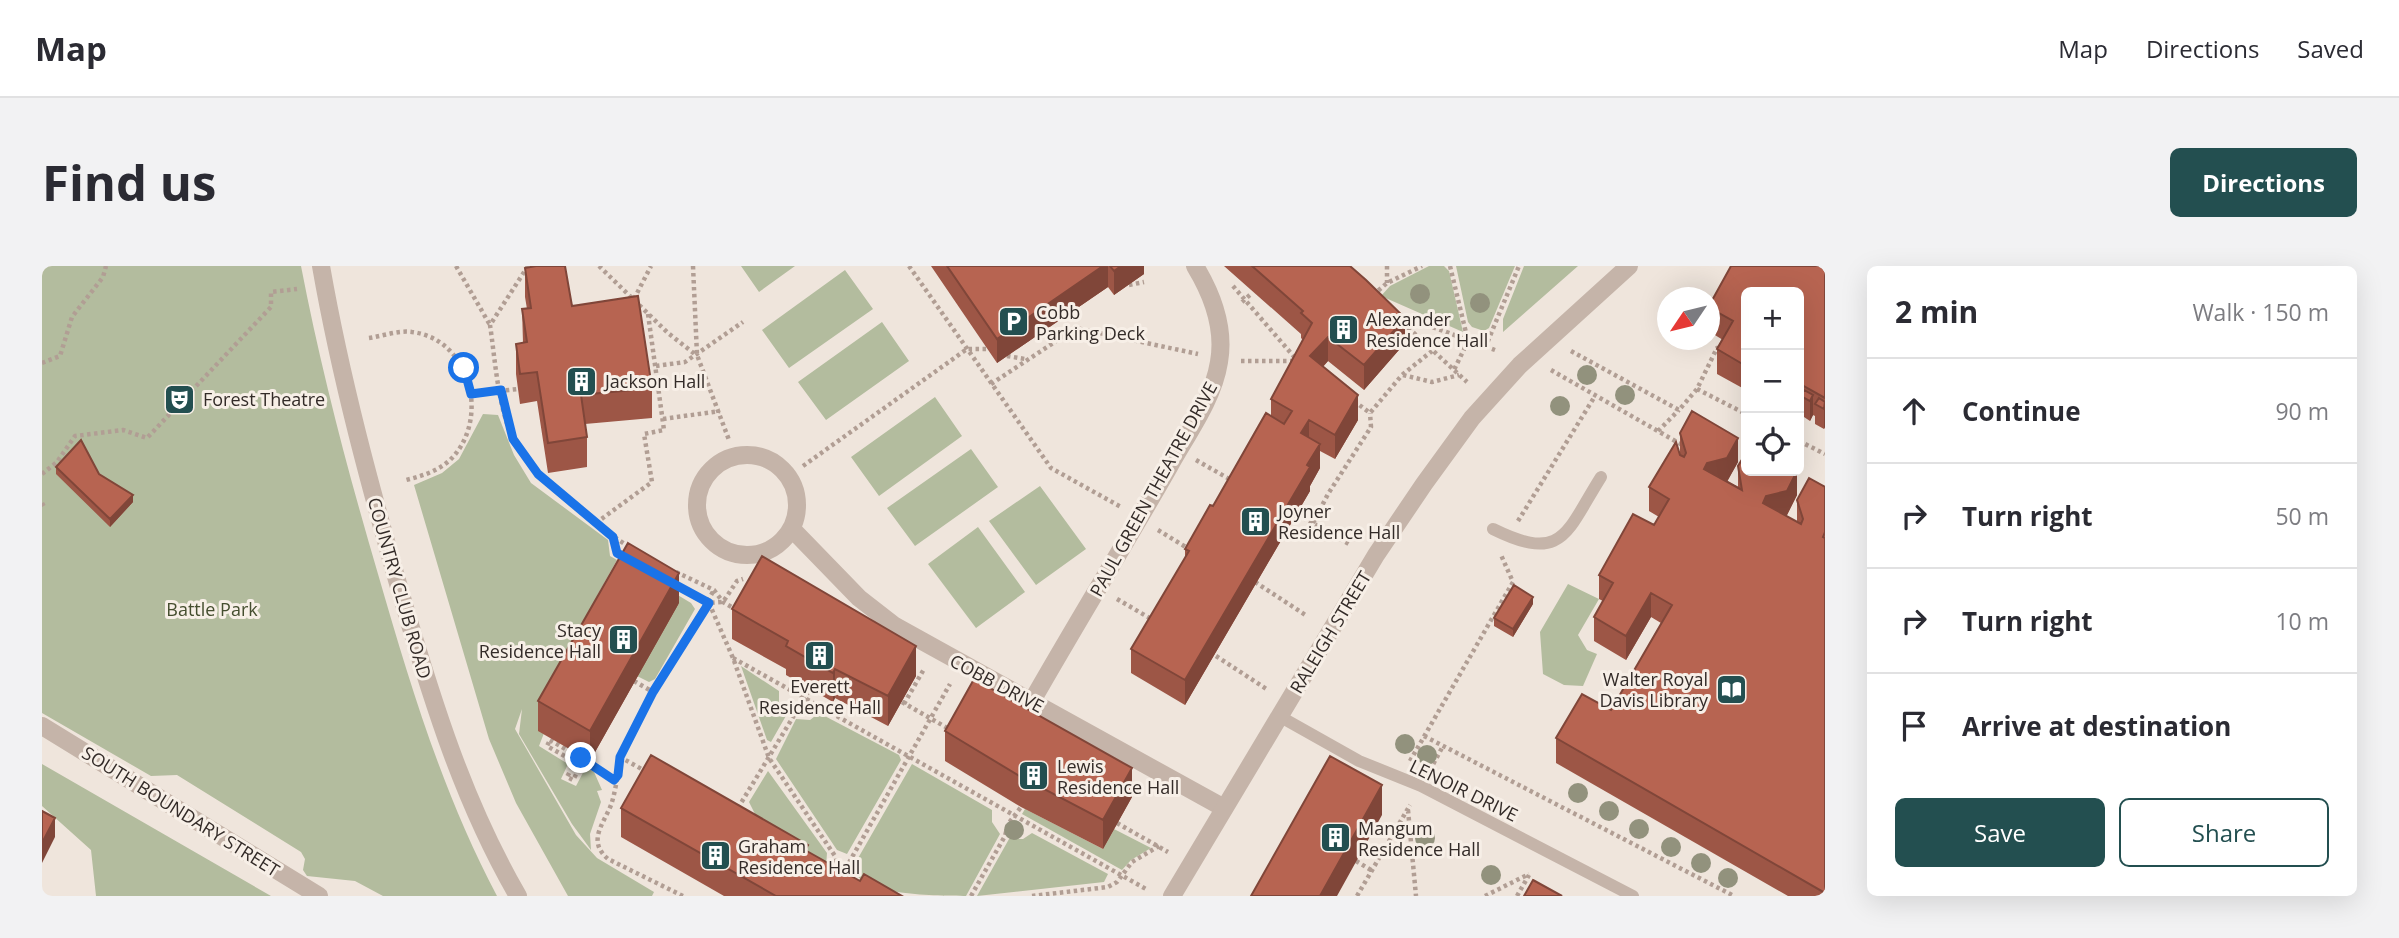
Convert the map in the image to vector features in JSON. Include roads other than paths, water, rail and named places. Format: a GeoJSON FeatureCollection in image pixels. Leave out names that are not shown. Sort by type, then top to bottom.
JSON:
{"type":"FeatureCollection","features":[{"type":"Feature","properties":{"kind":"street","name":"COUNTRY CLUB ROAD"},"geometry":{"type":"LineString","coordinates":[[321,266],[337,355],[360,447],[426,678],[479,825],[518,896]]}},
{"type":"Feature","properties":{"kind":"street","name":"PAUL GREEN THEATRE DRIVE"},"geometry":{"type":"LineString","coordinates":[[1032,701],[1209,395],[1220,359],[1218,319],[1195,266]]}},
{"type":"Feature","properties":{"kind":"street","name":"RALEIGH STREET"},"geometry":{"type":"LineString","coordinates":[[1172,896],[1376,555],[1472,418],[1520,365],[1629,266]]}},
{"type":"Feature","properties":{"kind":"street"},"geometry":{"type":"LineString","coordinates":[[740,455],[764,457],[778,464],[788,475],[798,502],[792,529],[773,548],[761,554],[747,556],[717,545],[706,534],[698,512],[699,488],[706,474],[718,463],[740,455]]}},
{"type":"Feature","properties":{"kind":"street","name":"COBB DRIVE"},"geometry":{"type":"LineString","coordinates":[[792,529],[859,598],[895,626],[1224,808]]}},
{"type":"Feature","properties":{"kind":"street","name":"SOUTH BOUNDARY STREET"},"geometry":{"type":"LineString","coordinates":[[42,726],[319,896]]}},
{"type":"Feature","properties":{"kind":"lane"},"geometry":{"type":"LineString","coordinates":[[1493,529],[1536,545],[1558,540],[1565,535],[1601,477]]}},
{"type":"Feature","properties":{"kind":"lane","name":"LENOIR DRIVE"},"geometry":{"type":"LineString","coordinates":[[1279,716],[1359,761],[1421,786],[1633,896]]}},
{"type":"Feature","properties":{"kind":"place","name":"Cobb Parking Deck"},"geometry":{"type":"Point","coordinates":[1013,322]}},
{"type":"Feature","properties":{"kind":"place","name":"Alexander Residence Hall"},"geometry":{"type":"Point","coordinates":[1343,329]}},
{"type":"Feature","properties":{"kind":"place","name":"Jackson Hall"},"geometry":{"type":"Point","coordinates":[582,381]}},
{"type":"Feature","properties":{"kind":"place","name":"Forest Theatre"},"geometry":{"type":"Point","coordinates":[180,399]}},
{"type":"Feature","properties":{"kind":"place","name":"Joyner Residence Hall"},"geometry":{"type":"Point","coordinates":[1255,521]}},
{"type":"Feature","properties":{"kind":"place","name":"Stacy Residence Hall"},"geometry":{"type":"Point","coordinates":[624,640]}},
{"type":"Feature","properties":{"kind":"place","name":"Everett Residence Hall"},"geometry":{"type":"Point","coordinates":[820,655]}},
{"type":"Feature","properties":{"kind":"place","name":"Walter Royal Davis Library"},"geometry":{"type":"Point","coordinates":[1731,689]}},
{"type":"Feature","properties":{"kind":"place","name":"Lewis Residence Hall"},"geometry":{"type":"Point","coordinates":[1034,776]}},
{"type":"Feature","properties":{"kind":"place","name":"Mangum Residence Hall"},"geometry":{"type":"Point","coordinates":[1335,838]}},
{"type":"Feature","properties":{"kind":"place","name":"Graham Residence Hall"},"geometry":{"type":"Point","coordinates":[715,856]}},
{"type":"Feature","properties":{"kind":"park label","name":"Battle Park"},"geometry":{"type":"Point","coordinates":[212,609]}}]}
